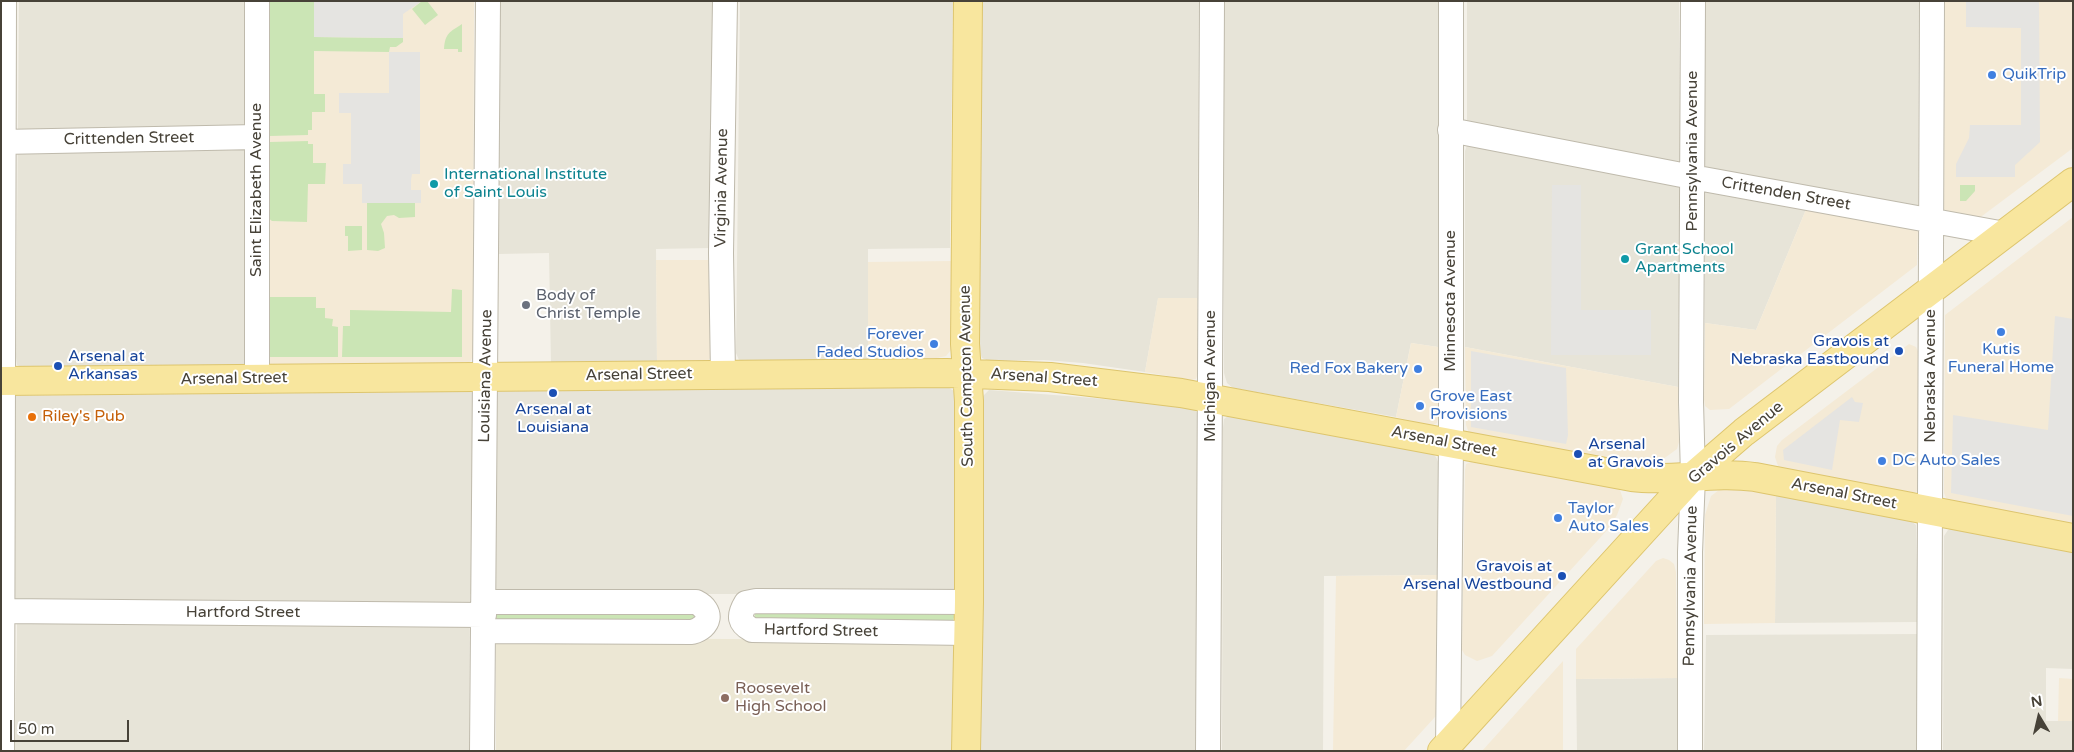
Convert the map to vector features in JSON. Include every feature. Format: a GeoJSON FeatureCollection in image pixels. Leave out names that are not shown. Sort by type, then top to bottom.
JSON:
{"type":"FeatureCollection","features":[{"type":"Feature","properties":{"kind":"main road","name":"South Compton Avenue"},"geometry":{"type":"LineString","coordinates":[[966,751],[969,401],[965,344],[968,1]]}},
{"type":"Feature","properties":{"kind":"main road","name":"Gravois Avenue"},"geometry":{"type":"LineString","coordinates":[[1446,749],[1693,476],[1752,426],[2073,182]]}},
{"type":"Feature","properties":{"kind":"main road","name":"Arsenal Street"},"geometry":{"type":"LineString","coordinates":[[2,381],[967,373],[1050,377],[1210,398],[1632,477],[1647,479],[1693,476],[1750,476],[2073,538]]}},
{"type":"Feature","properties":{"kind":"street"},"geometry":{"type":"LineString","coordinates":[[2,751],[2,142],[4,1]]}},
{"type":"Feature","properties":{"kind":"street","name":"Saint Elizabeth Avenue"},"geometry":{"type":"LineString","coordinates":[[257,1],[257,378]]}},
{"type":"Feature","properties":{"kind":"street","name":"Louisiana Avenue"},"geometry":{"type":"LineString","coordinates":[[482,751],[488,1]]}},
{"type":"Feature","properties":{"kind":"street","name":"Virginia Avenue"},"geometry":{"type":"LineString","coordinates":[[724,374],[722,253],[725,1]]}},
{"type":"Feature","properties":{"kind":"street","name":"Michigan Avenue"},"geometry":{"type":"LineString","coordinates":[[1208,751],[1212,1]]}},
{"type":"Feature","properties":{"kind":"street","name":"Minnesota Avenue"},"geometry":{"type":"LineString","coordinates":[[1446,749],[1451,443],[1451,1]]}},
{"type":"Feature","properties":{"kind":"street","name":"Pennsylvania Avenue"},"geometry":{"type":"LineString","coordinates":[[1690,751],[1690,552],[1693,476],[1691,402],[1693,1]]}},
{"type":"Feature","properties":{"kind":"street","name":"Nebraska Avenue"},"geometry":{"type":"LineString","coordinates":[[1929,751],[1932,1]]}},
{"type":"Feature","properties":{"kind":"street","name":"Crittenden Street"},"geometry":{"type":"LineString","coordinates":[[1450,130],[1692,177],[2005,234]]}},
{"type":"Feature","properties":{"kind":"street","name":"Crittenden Street"},"geometry":{"type":"LineString","coordinates":[[2,142],[257,137]]}},
{"type":"Feature","properties":{"kind":"street","name":"Hartford Street"},"geometry":{"type":"LineString","coordinates":[[968,602],[756,601],[746,603],[741,610],[740,619],[743,626],[752,630],[968,632]]}},
{"type":"Feature","properties":{"kind":"street","name":"Hartford Street"},"geometry":{"type":"LineString","coordinates":[[2,611],[484,616],[692,632],[701,630],[707,622],[708,614],[704,606],[696,602],[484,616]]}},
{"type":"Feature","properties":{"kind":"shaded area"},"geometry":{"type":"Polygon","coordinates":[[[19,1],[248,1],[246,366],[23,368],[17,365],[19,1]]]}},
{"type":"Feature","properties":{"kind":"shaded area"},"geometry":{"type":"Polygon","coordinates":[[[264,1],[474,1],[473,356],[470,362],[463,366],[262,364],[264,1]]]}},
{"type":"Feature","properties":{"kind":"shaded area"},"geometry":{"type":"Polygon","coordinates":[[[314,1],[422,1],[403,14],[403,38],[314,37],[314,1]]]}},
{"type":"Feature","properties":{"kind":"shaded area"},"geometry":{"type":"Polygon","coordinates":[[[498,1],[714,1],[711,248],[656,249],[657,362],[551,364],[549,253],[499,254],[498,1]]]}},
{"type":"Feature","properties":{"kind":"shaded area"},"geometry":{"type":"Polygon","coordinates":[[[740,1],[953,1],[950,248],[868,249],[868,360],[747,361],[739,360],[736,353],[740,1]]]}},
{"type":"Feature","properties":{"kind":"shaded area"},"geometry":{"type":"Polygon","coordinates":[[[980,1],[1199,1],[1197,298],[1158,299],[1145,372],[1083,363],[1044,360],[989,361],[982,358],[980,352],[980,1]]]}},
{"type":"Feature","properties":{"kind":"shaded area"},"geometry":{"type":"Polygon","coordinates":[[[1224,1],[1441,1],[1438,347],[1411,343],[1396,417],[1233,388],[1227,383],[1224,373],[1224,1]]]}},
{"type":"Feature","properties":{"kind":"shaded area"},"geometry":{"type":"Polygon","coordinates":[[[1467,1],[1679,1],[1680,169],[1467,126],[1467,1]]]}},
{"type":"Feature","properties":{"kind":"shaded area"},"geometry":{"type":"Polygon","coordinates":[[[1705,1],[1919,1],[1918,206],[1705,170],[1705,1]]]}},
{"type":"Feature","properties":{"kind":"shaded area"},"geometry":{"type":"Polygon","coordinates":[[[1945,1],[2073,1],[2073,148],[1978,219],[1945,214],[1944,210],[1945,1]]]}},
{"type":"Feature","properties":{"kind":"shaded area"},"geometry":{"type":"Polygon","coordinates":[[[1966,2],[2039,2],[2040,142],[2015,165],[2015,177],[1956,177],[1956,164],[1969,138],[1970,125],[2021,125],[2021,28],[1966,27],[1966,2]]]}},
{"type":"Feature","properties":{"kind":"shaded area"},"geometry":{"type":"Polygon","coordinates":[[[389,52],[420,52],[420,174],[412,174],[411,190],[421,190],[421,203],[362,203],[362,184],[343,184],[343,164],[351,164],[351,113],[339,113],[339,93],[389,93],[389,52]]]}},
{"type":"Feature","properties":{"kind":"shaded area"},"geometry":{"type":"Polygon","coordinates":[[[1467,145],[1679,185],[1678,387],[1465,347],[1465,151],[1467,145]]]}},
{"type":"Feature","properties":{"kind":"shaded area"},"geometry":{"type":"Polygon","coordinates":[[[1552,185],[1581,185],[1581,310],[1651,310],[1651,355],[1551,355],[1552,185]]]}},
{"type":"Feature","properties":{"kind":"shaded area"},"geometry":{"type":"Polygon","coordinates":[[[1710,188],[1807,207],[1756,330],[1705,323],[1705,192],[1710,188]]]}},
{"type":"Feature","properties":{"kind":"shaded area"},"geometry":{"type":"Polygon","coordinates":[[[1807,207],[1918,229],[1917,265],[1729,409],[1710,410],[1705,406],[1704,400],[1705,323],[1756,330],[1807,207]]]}},
{"type":"Feature","properties":{"kind":"shaded area"},"geometry":{"type":"Polygon","coordinates":[[[2073,217],[2073,525],[1947,500],[1944,493],[1945,315],[2073,217]]]}},
{"type":"Feature","properties":{"kind":"shaded area"},"geometry":{"type":"Polygon","coordinates":[[[656,260],[712,260],[711,357],[707,362],[657,362],[656,260]]]}},
{"type":"Feature","properties":{"kind":"shaded area"},"geometry":{"type":"Polygon","coordinates":[[[951,261],[951,350],[946,356],[937,358],[868,360],[868,262],[951,261]]]}},
{"type":"Feature","properties":{"kind":"shaded area"},"geometry":{"type":"Polygon","coordinates":[[[1158,298],[1197,298],[1198,373],[1196,379],[1191,380],[1145,372],[1158,298]]]}},
{"type":"Feature","properties":{"kind":"shaded area"},"geometry":{"type":"Polygon","coordinates":[[[2055,316],[2073,319],[2073,516],[1951,493],[1953,415],[2048,430],[2055,316]]]}},
{"type":"Feature","properties":{"kind":"shaded area"},"geometry":{"type":"Polygon","coordinates":[[[1411,343],[1438,347],[1438,418],[1437,423],[1431,426],[1396,417],[1411,343]]]}},
{"type":"Feature","properties":{"kind":"shaded area"},"geometry":{"type":"Polygon","coordinates":[[[1909,344],[1916,347],[1918,351],[1920,488],[1916,492],[1910,493],[1782,470],[1778,466],[1775,457],[1777,446],[1782,440],[1909,344]]]}},
{"type":"Feature","properties":{"kind":"shaded area"},"geometry":{"type":"Polygon","coordinates":[[[1465,347],[1678,387],[1679,442],[1677,449],[1655,465],[1646,466],[1469,433],[1466,425],[1465,347]]]}},
{"type":"Feature","properties":{"kind":"shaded area"},"geometry":{"type":"Polygon","coordinates":[[[1471,351],[1566,368],[1568,435],[1566,444],[1471,427],[1471,351]]]}},
{"type":"Feature","properties":{"kind":"shaded area"},"geometry":{"type":"Polygon","coordinates":[[[948,387],[954,391],[956,396],[956,586],[953,592],[946,594],[470,594],[469,751],[1,751],[1,734],[15,740],[17,603],[1,602],[1,396],[948,387]]]}},
{"type":"Feature","properties":{"kind":"shaded area"},"geometry":{"type":"Polygon","coordinates":[[[989,390],[1192,408],[1198,413],[1201,423],[1195,751],[978,751],[982,397],[989,390]]]}},
{"type":"Feature","properties":{"kind":"shaded area"},"geometry":{"type":"Polygon","coordinates":[[[1852,397],[1855,402],[1863,403],[1859,422],[1840,420],[1832,470],[1784,460],[1783,450],[1852,397]]]}},
{"type":"Feature","properties":{"kind":"shaded area"},"geometry":{"type":"Polygon","coordinates":[[[1228,416],[1432,453],[1439,464],[1438,575],[1324,576],[1323,751],[1222,751],[1223,428],[1224,419],[1228,416]]]}},
{"type":"Feature","properties":{"kind":"shaded area"},"geometry":{"type":"Polygon","coordinates":[[[1473,461],[1612,485],[1620,490],[1623,499],[1617,515],[1609,528],[1492,656],[1477,661],[1465,655],[1462,650],[1465,470],[1466,464],[1473,461]]]}},
{"type":"Feature","properties":{"kind":"shaded area"},"geometry":{"type":"Polygon","coordinates":[[[1730,487],[1776,495],[1775,623],[1704,624],[1705,515],[1711,496],[1719,490],[1730,487]]]}},
{"type":"Feature","properties":{"kind":"shaded area"},"geometry":{"type":"Polygon","coordinates":[[[1776,495],[1911,521],[1916,525],[1918,622],[1775,623],[1776,495]]]}},
{"type":"Feature","properties":{"kind":"shaded area"},"geometry":{"type":"Polygon","coordinates":[[[1957,527],[2073,552],[2073,669],[2046,668],[2046,721],[2073,721],[2073,751],[1943,751],[1944,536],[1948,530],[1957,527]]]}},
{"type":"Feature","properties":{"kind":"shaded area"},"geometry":{"type":"Polygon","coordinates":[[[1663,558],[1674,564],[1676,572],[1677,678],[1576,679],[1576,649],[1656,561],[1663,558]]]}},
{"type":"Feature","properties":{"kind":"shaded area"},"geometry":{"type":"Polygon","coordinates":[[[1438,575],[1437,711],[1435,717],[1404,751],[1333,751],[1336,576],[1438,575]]]}},
{"type":"Feature","properties":{"kind":"shaded area"},"geometry":{"type":"Polygon","coordinates":[[[1918,634],[1918,751],[1704,751],[1706,635],[1918,634]]]}},
{"type":"Feature","properties":{"kind":"shaded area","name":"Roosevelt High School"},"geometry":{"type":"Polygon","coordinates":[[[508,638],[951,640],[954,646],[954,751],[496,751],[496,644],[498,641],[508,638]]]}},
{"type":"Feature","properties":{"kind":"shaded area"},"geometry":{"type":"Polygon","coordinates":[[[1563,661],[1563,751],[1482,751],[1563,661]]]}},
{"type":"Feature","properties":{"kind":"shaded area"},"geometry":{"type":"Polygon","coordinates":[[[1677,678],[1677,751],[1577,751],[1576,679],[1677,678]]]}},
{"type":"Feature","properties":{"kind":"shaded area"},"geometry":{"type":"Polygon","coordinates":[[[2059,678],[2073,679],[2073,721],[2058,721],[2059,678]]]}},
{"type":"Feature","properties":{"kind":"green space"},"geometry":{"type":"Polygon","coordinates":[[[264,1],[314,1],[314,37],[403,38],[403,42],[396,47],[390,47],[389,52],[314,51],[314,94],[325,94],[325,112],[312,112],[312,130],[308,130],[308,135],[270,136],[270,131],[264,131],[264,1]]]}},
{"type":"Feature","properties":{"kind":"green space"},"geometry":{"type":"Polygon","coordinates":[[[422,1],[427,1],[438,15],[425,25],[412,9],[422,1]]]}},
{"type":"Feature","properties":{"kind":"green space"},"geometry":{"type":"Polygon","coordinates":[[[462,24],[462,52],[458,52],[458,49],[444,49],[449,34],[462,24]]]}},
{"type":"Feature","properties":{"kind":"green space"},"geometry":{"type":"Polygon","coordinates":[[[308,141],[308,144],[313,144],[313,163],[326,163],[325,184],[308,184],[307,222],[272,221],[267,217],[264,147],[270,146],[270,142],[308,141]]]}},
{"type":"Feature","properties":{"kind":"green space"},"geometry":{"type":"Polygon","coordinates":[[[1960,185],[1975,185],[1975,191],[1966,201],[1960,201],[1960,185]]]}},
{"type":"Feature","properties":{"kind":"green space"},"geometry":{"type":"Polygon","coordinates":[[[367,203],[415,203],[415,217],[399,218],[394,215],[387,216],[381,224],[385,248],[378,251],[367,250],[367,203]]]}},
{"type":"Feature","properties":{"kind":"green space"},"geometry":{"type":"Polygon","coordinates":[[[345,226],[362,226],[362,250],[348,251],[348,236],[345,236],[345,226]]]}},
{"type":"Feature","properties":{"kind":"green space"},"geometry":{"type":"Polygon","coordinates":[[[270,237],[269,297],[316,297],[316,308],[325,308],[325,318],[333,319],[332,326],[338,327],[338,357],[262,357],[265,238],[270,237]]]}},
{"type":"Feature","properties":{"kind":"green space"},"geometry":{"type":"Polygon","coordinates":[[[452,289],[462,290],[462,357],[342,357],[343,326],[350,326],[350,310],[451,312],[452,289]]]}},
{"type":"Feature","properties":{"kind":"green space"},"geometry":{"type":"Polygon","coordinates":[[[497,610],[695,614],[693,621],[497,620],[495,615],[497,610]]]}},
{"type":"Feature","properties":{"kind":"green space"},"geometry":{"type":"Polygon","coordinates":[[[756,610],[955,614],[953,621],[754,619],[756,610]]]}},
{"type":"Feature","properties":{"kind":"place","name":"QuikTrip"},"geometry":{"type":"Point","coordinates":[1992,75]}},
{"type":"Feature","properties":{"kind":"place","name":"International Institute of Saint Louis"},"geometry":{"type":"Point","coordinates":[434,184]}},
{"type":"Feature","properties":{"kind":"place","name":"Grant School Apartments"},"geometry":{"type":"Point","coordinates":[1625,259]}},
{"type":"Feature","properties":{"kind":"place","name":"Body of Christ Temple"},"geometry":{"type":"Point","coordinates":[526,305]}},
{"type":"Feature","properties":{"kind":"place","name":"Kutis Funeral Home"},"geometry":{"type":"Point","coordinates":[2001,332]}},
{"type":"Feature","properties":{"kind":"place","name":"Forever Faded Studios"},"geometry":{"type":"Point","coordinates":[934,344]}},
{"type":"Feature","properties":{"kind":"place","name":"Gravois at Nebraska Eastbound"},"geometry":{"type":"Point","coordinates":[1899,351]}},
{"type":"Feature","properties":{"kind":"place","name":"Arsenal at Arkansas"},"geometry":{"type":"Point","coordinates":[58,366]}},
{"type":"Feature","properties":{"kind":"place","name":"Red Fox Bakery"},"geometry":{"type":"Point","coordinates":[1418,369]}},
{"type":"Feature","properties":{"kind":"place","name":"Arsenal at Louisiana"},"geometry":{"type":"Point","coordinates":[553,393]}},
{"type":"Feature","properties":{"kind":"place","name":"Grove East Provisions"},"geometry":{"type":"Point","coordinates":[1420,406]}},
{"type":"Feature","properties":{"kind":"place","name":"Riley's Pub"},"geometry":{"type":"Point","coordinates":[32,417]}},
{"type":"Feature","properties":{"kind":"place","name":"Arsenal at Gravois"},"geometry":{"type":"Point","coordinates":[1578,454]}},
{"type":"Feature","properties":{"kind":"place","name":"DC Auto Sales"},"geometry":{"type":"Point","coordinates":[1882,461]}},
{"type":"Feature","properties":{"kind":"place","name":"Taylor Auto Sales"},"geometry":{"type":"Point","coordinates":[1558,518]}},
{"type":"Feature","properties":{"kind":"place","name":"Gravois at Arsenal Westbound"},"geometry":{"type":"Point","coordinates":[1562,576]}},
{"type":"Feature","properties":{"kind":"place","name":"Roosevelt High School"},"geometry":{"type":"Point","coordinates":[725,698]}}]}
